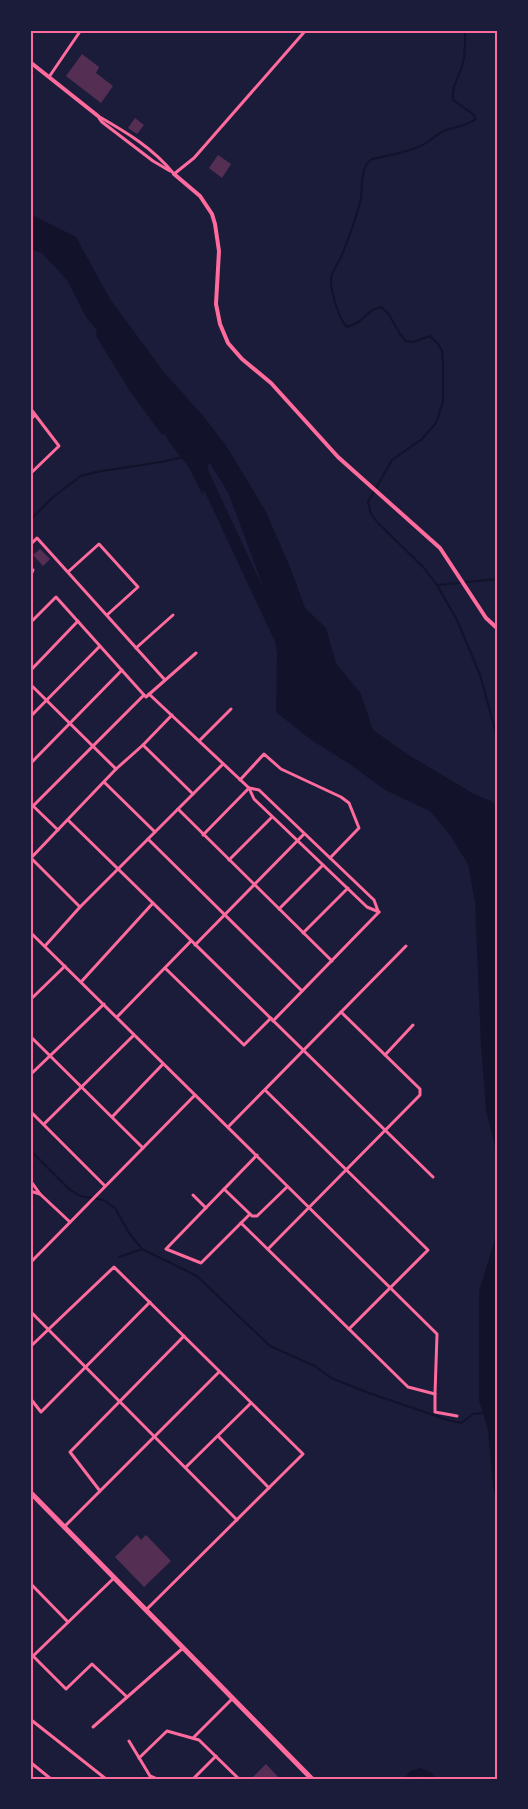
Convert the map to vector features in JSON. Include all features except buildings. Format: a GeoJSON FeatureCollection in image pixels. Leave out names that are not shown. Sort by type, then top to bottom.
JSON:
{"type":"FeatureCollection","features":[{"type":"Feature","properties":{"kind":"highway"},"geometry":{"type":"LineString","coordinates":[[30,1492],[311,1779]]}},
{"type":"Feature","properties":{"kind":"street"},"geometry":{"type":"LineString","coordinates":[[49,77],[81,30]]}},
{"type":"Feature","properties":{"kind":"street"},"geometry":{"type":"LineString","coordinates":[[174,174],[194,158],[306,30]]}},
{"type":"Feature","properties":{"kind":"street"},"geometry":{"type":"LineString","coordinates":[[30,62],[98,116],[123,130],[160,157],[174,174]]}},
{"type":"Feature","properties":{"kind":"street"},"geometry":{"type":"LineString","coordinates":[[98,116],[102,122],[174,174],[200,196],[212,214],[219,251],[216,304],[220,324],[228,343],[242,359],[271,384],[338,457],[440,548],[486,618],[498,629],[498,640]]}},
{"type":"Feature","properties":{"kind":"street"},"geometry":{"type":"LineString","coordinates":[[30,408],[58,446],[30,474]]}},
{"type":"Feature","properties":{"kind":"street"},"geometry":{"type":"LineString","coordinates":[[30,420],[35,415]]}},
{"type":"Feature","properties":{"kind":"street"},"geometry":{"type":"LineString","coordinates":[[30,544],[37,538],[165,680]]}},
{"type":"Feature","properties":{"kind":"street"},"geometry":{"type":"LineString","coordinates":[[69,571],[99,544],[138,587],[107,615]]}},
{"type":"Feature","properties":{"kind":"street"},"geometry":{"type":"LineString","coordinates":[[30,568],[33,570],[30,577]]}},
{"type":"Feature","properties":{"kind":"street"},"geometry":{"type":"LineString","coordinates":[[30,623],[56,597],[144,695]]}},
{"type":"Feature","properties":{"kind":"street"},"geometry":{"type":"LineString","coordinates":[[136,648],[173,615]]}},
{"type":"Feature","properties":{"kind":"street"},"geometry":{"type":"LineString","coordinates":[[30,671],[78,621]]}},
{"type":"Feature","properties":{"kind":"street"},"geometry":{"type":"LineString","coordinates":[[30,717],[100,646]]}},
{"type":"Feature","properties":{"kind":"street"},"geometry":{"type":"LineString","coordinates":[[58,830],[31,806],[144,695],[146,697],[196,652]]}},
{"type":"Feature","properties":{"kind":"street"},"geometry":{"type":"LineString","coordinates":[[30,764],[122,670]]}},
{"type":"Feature","properties":{"kind":"street"},"geometry":{"type":"LineString","coordinates":[[30,684],[116,769]]}},
{"type":"Feature","properties":{"kind":"street"},"geometry":{"type":"LineString","coordinates":[[149,694],[249,788],[254,799],[297,841],[367,907],[379,912]]}},
{"type":"Feature","properties":{"kind":"street"},"geometry":{"type":"LineString","coordinates":[[200,740],[231,709]]}},
{"type":"Feature","properties":{"kind":"street"},"geometry":{"type":"LineString","coordinates":[[80,907],[30,858],[172,715]]}},
{"type":"Feature","properties":{"kind":"street"},"geometry":{"type":"LineString","coordinates":[[143,745],[193,794]]}},
{"type":"Feature","properties":{"kind":"street"},"geometry":{"type":"LineString","coordinates":[[240,780],[264,754],[281,769],[342,797],[350,803],[359,828],[330,858]]}},
{"type":"Feature","properties":{"kind":"street"},"geometry":{"type":"LineString","coordinates":[[45,946],[80,907],[223,764]]}},
{"type":"Feature","properties":{"kind":"street"},"geometry":{"type":"LineString","coordinates":[[104,782],[155,832]]}},
{"type":"Feature","properties":{"kind":"street"},"geometry":{"type":"LineString","coordinates":[[249,788],[259,790],[375,900],[379,912]]}},
{"type":"Feature","properties":{"kind":"street"},"geometry":{"type":"LineString","coordinates":[[202,835],[249,788]]}},
{"type":"Feature","properties":{"kind":"street"},"geometry":{"type":"LineString","coordinates":[[178,809],[228,861],[332,961]]}},
{"type":"Feature","properties":{"kind":"street"},"geometry":{"type":"LineString","coordinates":[[228,861],[272,817]]}},
{"type":"Feature","properties":{"kind":"street"},"geometry":{"type":"LineString","coordinates":[[68,820],[432,1178]]}},
{"type":"Feature","properties":{"kind":"street"},"geometry":{"type":"LineString","coordinates":[[195,945],[304,834]]}},
{"type":"Feature","properties":{"kind":"street"},"geometry":{"type":"LineString","coordinates":[[148,839],[302,991]]}},
{"type":"Feature","properties":{"kind":"street"},"geometry":{"type":"LineString","coordinates":[[279,909],[323,865]]}},
{"type":"Feature","properties":{"kind":"street"},"geometry":{"type":"LineString","coordinates":[[303,933],[348,888]]}},
{"type":"Feature","properties":{"kind":"street"},"geometry":{"type":"LineString","coordinates":[[81,982],[153,903]]}},
{"type":"Feature","properties":{"kind":"street"},"geometry":{"type":"LineString","coordinates":[[165,968],[244,1046],[302,991],[379,912]]}},
{"type":"Feature","properties":{"kind":"street"},"geometry":{"type":"LineString","coordinates":[[30,932],[437,1334],[435,1412],[457,1416]]}},
{"type":"Feature","properties":{"kind":"street"},"geometry":{"type":"LineString","coordinates":[[117,1018],[191,941]]}},
{"type":"Feature","properties":{"kind":"street"},"geometry":{"type":"LineString","coordinates":[[228,1127],[405,946]]}},
{"type":"Feature","properties":{"kind":"street"},"geometry":{"type":"LineString","coordinates":[[30,1000],[65,966]]}},
{"type":"Feature","properties":{"kind":"street"},"geometry":{"type":"LineString","coordinates":[[30,1075],[104,1004]]}},
{"type":"Feature","properties":{"kind":"street"},"geometry":{"type":"LineString","coordinates":[[268,1249],[420,1095],[420,1089],[341,1012]]}},
{"type":"Feature","properties":{"kind":"street"},"geometry":{"type":"LineString","coordinates":[[385,1055],[413,1025]]}},
{"type":"Feature","properties":{"kind":"street"},"geometry":{"type":"LineString","coordinates":[[44,1124],[134,1035]]}},
{"type":"Feature","properties":{"kind":"street"},"geometry":{"type":"LineString","coordinates":[[30,1036],[143,1148]]}},
{"type":"Feature","properties":{"kind":"street"},"geometry":{"type":"LineString","coordinates":[[112,1117],[164,1064]]}},
{"type":"Feature","properties":{"kind":"street"},"geometry":{"type":"LineString","coordinates":[[266,1090],[428,1250],[349,1329]]}},
{"type":"Feature","properties":{"kind":"street"},"geometry":{"type":"LineString","coordinates":[[30,1263],[195,1095]]}},
{"type":"Feature","properties":{"kind":"street"},"geometry":{"type":"LineString","coordinates":[[30,1110],[105,1186]]}},
{"type":"Feature","properties":{"kind":"street"},"geometry":{"type":"LineString","coordinates":[[250,1214],[201,1263],[166,1249],[256,1155]]}},
{"type":"Feature","properties":{"kind":"street"},"geometry":{"type":"LineString","coordinates":[[30,1180],[40,1194],[70,1222]]}},
{"type":"Feature","properties":{"kind":"street"},"geometry":{"type":"LineString","coordinates":[[224,1190],[252,1216],[257,1216],[287,1186]]}},
{"type":"Feature","properties":{"kind":"street"},"geometry":{"type":"LineString","coordinates":[[30,1191],[40,1194]]}},
{"type":"Feature","properties":{"kind":"street"},"geometry":{"type":"LineString","coordinates":[[193,1195],[206,1208]]}},
{"type":"Feature","properties":{"kind":"street"},"geometry":{"type":"LineString","coordinates":[[241,1223],[408,1387],[435,1394]]}},
{"type":"Feature","properties":{"kind":"street"},"geometry":{"type":"LineString","coordinates":[[30,1347],[114,1267],[303,1454],[146,1610]]}},
{"type":"Feature","properties":{"kind":"street"},"geometry":{"type":"LineString","coordinates":[[30,1398],[41,1412],[150,1302]]}},
{"type":"Feature","properties":{"kind":"street"},"geometry":{"type":"LineString","coordinates":[[30,1311],[237,1520]]}},
{"type":"Feature","properties":{"kind":"street"},"geometry":{"type":"LineString","coordinates":[[100,1491],[70,1452],[184,1336]]}},
{"type":"Feature","properties":{"kind":"street"},"geometry":{"type":"LineString","coordinates":[[64,1527],[219,1372]]}},
{"type":"Feature","properties":{"kind":"street"},"geometry":{"type":"LineString","coordinates":[[186,1467],[251,1403]]}},
{"type":"Feature","properties":{"kind":"street"},"geometry":{"type":"LineString","coordinates":[[218,1436],[269,1488]]}},
{"type":"Feature","properties":{"kind":"street"},"geometry":{"type":"LineString","coordinates":[[114,1578],[32,1654],[66,1689],[92,1664],[127,1696]]}},
{"type":"Feature","properties":{"kind":"street"},"geometry":{"type":"LineString","coordinates":[[30,1583],[68,1622]]}},
{"type":"Feature","properties":{"kind":"street"},"geometry":{"type":"LineString","coordinates":[[93,1727],[183,1648]]}},
{"type":"Feature","properties":{"kind":"street"},"geometry":{"type":"LineString","coordinates":[[193,1738],[232,1698]]}},
{"type":"Feature","properties":{"kind":"street"},"geometry":{"type":"LineString","coordinates":[[30,1719],[106,1779]]}},
{"type":"Feature","properties":{"kind":"street"},"geometry":{"type":"LineString","coordinates":[[139,1758],[167,1731],[199,1740],[239,1779]]}},
{"type":"Feature","properties":{"kind":"street"},"geometry":{"type":"LineString","coordinates":[[129,1741],[150,1776],[156,1779]]}},
{"type":"Feature","properties":{"kind":"street"},"geometry":{"type":"LineString","coordinates":[[193,1779],[216,1756]]}},
{"type":"Feature","properties":{"kind":"street"},"geometry":{"type":"LineString","coordinates":[[30,1770],[32,1764],[51,1779]]}},
{"type":"Feature","properties":{"kind":"shaded area"},"geometry":{"type":"Polygon","coordinates":[[[30,214],[76,237],[110,299],[163,371],[227,447],[265,510],[305,608],[326,628],[336,663],[361,694],[373,730],[407,754],[474,794],[493,802],[498,810],[498,1158],[486,1110],[475,902],[468,864],[450,835],[430,811],[385,790],[310,739],[276,712],[277,653],[268,600],[228,492],[209,462],[203,495],[188,466],[169,442],[140,383],[86,317],[67,280],[42,253],[30,249],[30,214]]]}},
{"type":"Feature","properties":{"kind":"shaded area"},"geometry":{"type":"Polygon","coordinates":[[[498,1229],[498,1504],[493,1487],[488,1430],[479,1400],[479,1291],[498,1229]]]}},
{"type":"Feature","properties":{"kind":"shaded area"},"geometry":{"type":"Polygon","coordinates":[[[421,1768],[432,1773],[436,1779],[418,1776],[404,1779],[410,1771],[421,1768]]]}},
{"type":"Feature","properties":{"kind":"waterway"},"geometry":{"type":"LineString","coordinates":[[465,30],[464,57],[454,86],[453,100],[473,114],[476,119],[443,131],[420,146],[372,159],[368,163],[363,174],[358,210],[344,251],[332,275],[331,283],[338,311],[347,327],[381,307],[388,313],[406,341],[413,342],[430,336],[442,351],[443,402],[436,423],[422,439],[392,460],[368,502],[371,514],[378,523],[424,568],[437,585],[457,620],[480,675],[498,740]]}},
{"type":"Feature","properties":{"kind":"waterway"},"geometry":{"type":"LineString","coordinates":[[102,334],[135,388],[165,429]]}},
{"type":"Feature","properties":{"kind":"waterway"},"geometry":{"type":"LineString","coordinates":[[30,520],[53,497],[81,476],[183,457]]}},
{"type":"Feature","properties":{"kind":"waterway"},"geometry":{"type":"LineString","coordinates":[[199,465],[278,634]]}},
{"type":"Feature","properties":{"kind":"waterway"},"geometry":{"type":"LineString","coordinates":[[438,585],[498,579]]}},
{"type":"Feature","properties":{"kind":"waterway"},"geometry":{"type":"LineString","coordinates":[[30,1150],[69,1189],[80,1196],[104,1200],[115,1208],[129,1233],[142,1249],[197,1276],[270,1346],[315,1366],[331,1378],[448,1420],[461,1423],[473,1414],[486,1413]]}},
{"type":"Feature","properties":{"kind":"waterway"},"geometry":{"type":"LineString","coordinates":[[119,1257],[142,1249]]}}]}
